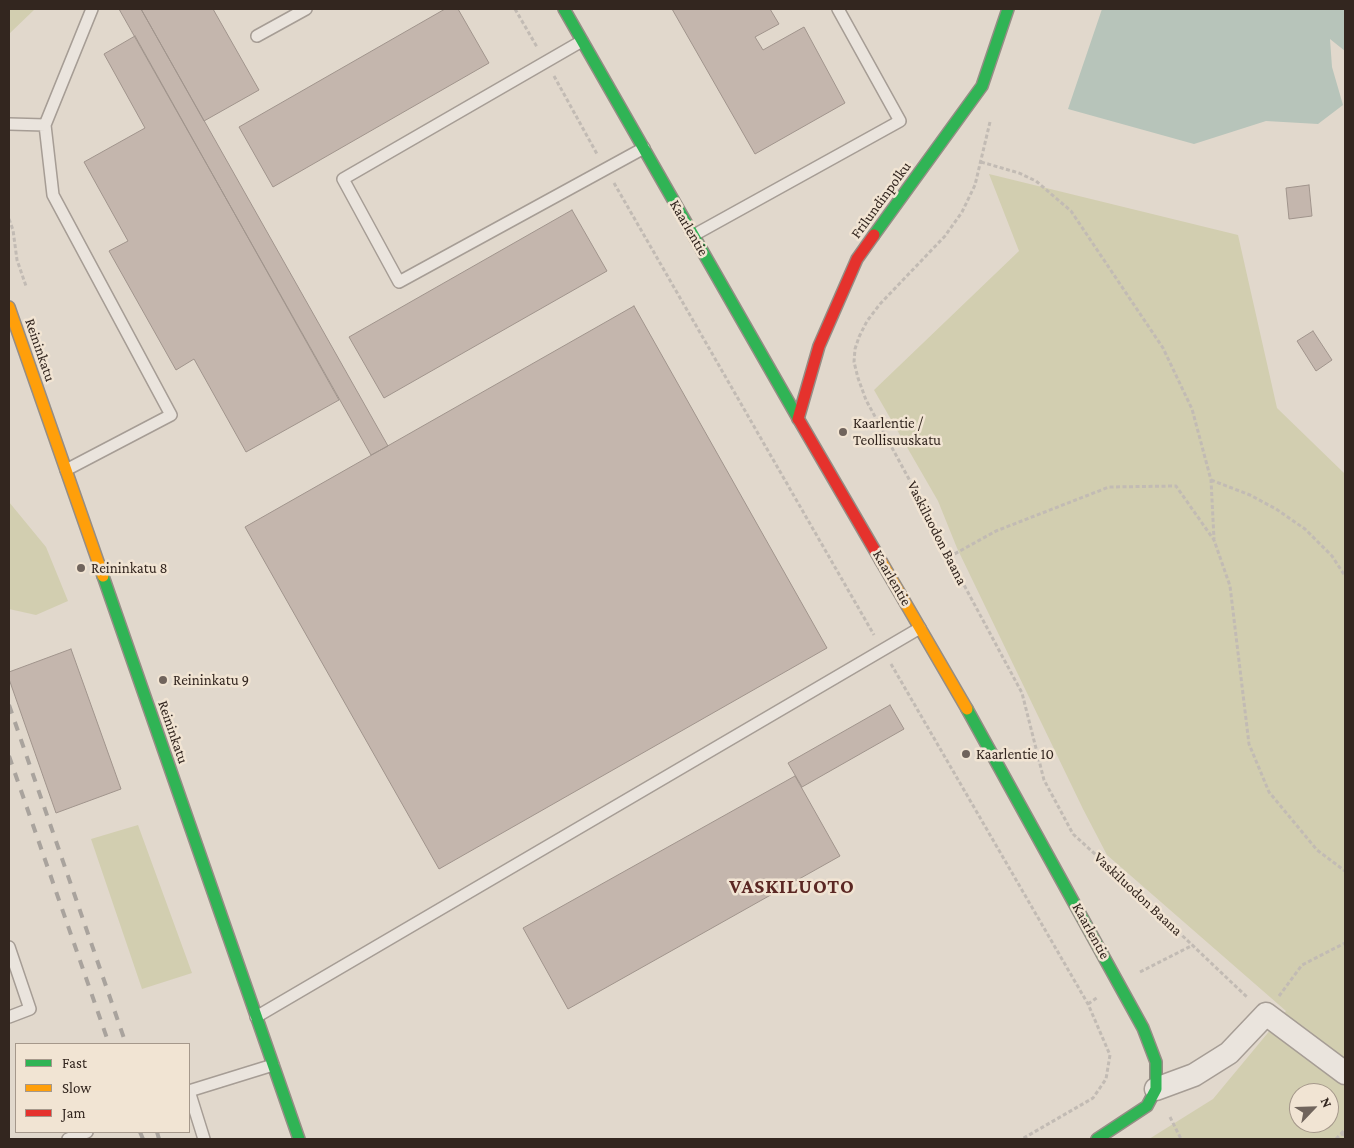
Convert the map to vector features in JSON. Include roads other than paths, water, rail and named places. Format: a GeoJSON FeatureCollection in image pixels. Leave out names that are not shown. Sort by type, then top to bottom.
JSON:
{"type":"FeatureCollection","features":[{"type":"Feature","properties":{"kind":"street","name":"Kaarlentie"},"geometry":{"type":"LineString","coordinates":[[564,9],[798,419],[973,720],[1143,1028],[1156,1062],[1156,1089]]}},
{"type":"Feature","properties":{"kind":"street","name":"Frilundinpolku"},"geometry":{"type":"LineString","coordinates":[[798,419],[819,346],[858,259],[982,86],[1008,9]]}},
{"type":"Feature","properties":{"kind":"street","name":"Reininkatu"},"geometry":{"type":"LineString","coordinates":[[9,306],[20,352],[66,470],[299,1139]]}},
{"type":"Feature","properties":{"kind":"street"},"geometry":{"type":"LineString","coordinates":[[1097,1139],[1146,1106],[1156,1089],[1194,1075],[1229,1053],[1266,1014],[1345,1073]]}},
{"type":"Feature","properties":{"kind":"lane"},"geometry":{"type":"LineString","coordinates":[[66,470],[170,415],[53,195],[45,125],[92,9]]}},
{"type":"Feature","properties":{"kind":"lane"},"geometry":{"type":"LineString","coordinates":[[257,36],[306,9]]}},
{"type":"Feature","properties":{"kind":"lane"},"geometry":{"type":"LineString","coordinates":[[694,234],[900,121],[838,9]]}},
{"type":"Feature","properties":{"kind":"lane"},"geometry":{"type":"LineString","coordinates":[[582,41],[343,179],[399,282],[644,148]]}},
{"type":"Feature","properties":{"kind":"lane"},"geometry":{"type":"LineString","coordinates":[[9,124],[45,125]]}},
{"type":"Feature","properties":{"kind":"lane"},"geometry":{"type":"LineString","coordinates":[[256,1017],[920,628]]}},
{"type":"Feature","properties":{"kind":"lane"},"geometry":{"type":"LineString","coordinates":[[9,947],[30,1009],[9,1017]]}},
{"type":"Feature","properties":{"kind":"lane"},"geometry":{"type":"LineString","coordinates":[[190,1091],[273,1065]]}},
{"type":"Feature","properties":{"kind":"lane"},"geometry":{"type":"LineString","coordinates":[[190,1094],[204,1139]]}},
{"type":"Feature","properties":{"kind":"lane"},"geometry":{"type":"LineString","coordinates":[[68,1139],[84,1133]]}},
{"type":"Feature","properties":{"kind":"railway"},"geometry":{"type":"LineString","coordinates":[[9,705],[126,1043]]}},
{"type":"Feature","properties":{"kind":"railway"},"geometry":{"type":"LineString","coordinates":[[9,756],[109,1043]]}},
{"type":"Feature","properties":{"kind":"railway"},"geometry":{"type":"LineString","coordinates":[[140,1133],[143,1139]]}},
{"type":"Feature","properties":{"kind":"railway"},"geometry":{"type":"LineString","coordinates":[[157,1133],[159,1139]]}},
{"type":"Feature","properties":{"kind":"place","name":"Kaarlentie / Teollisuuskatu"},"geometry":{"type":"Point","coordinates":[843,432]}},
{"type":"Feature","properties":{"kind":"place","name":"Reininkatu 8"},"geometry":{"type":"Point","coordinates":[81,568]}},
{"type":"Feature","properties":{"kind":"place","name":"Reininkatu 9"},"geometry":{"type":"Point","coordinates":[163,680]}},
{"type":"Feature","properties":{"kind":"place","name":"Kaarlentie 10"},"geometry":{"type":"Point","coordinates":[966,754]}},
{"type":"Feature","properties":{"kind":"district","name":"VASKILUOTO"},"geometry":{"type":"Point","coordinates":[792,887]}}]}
